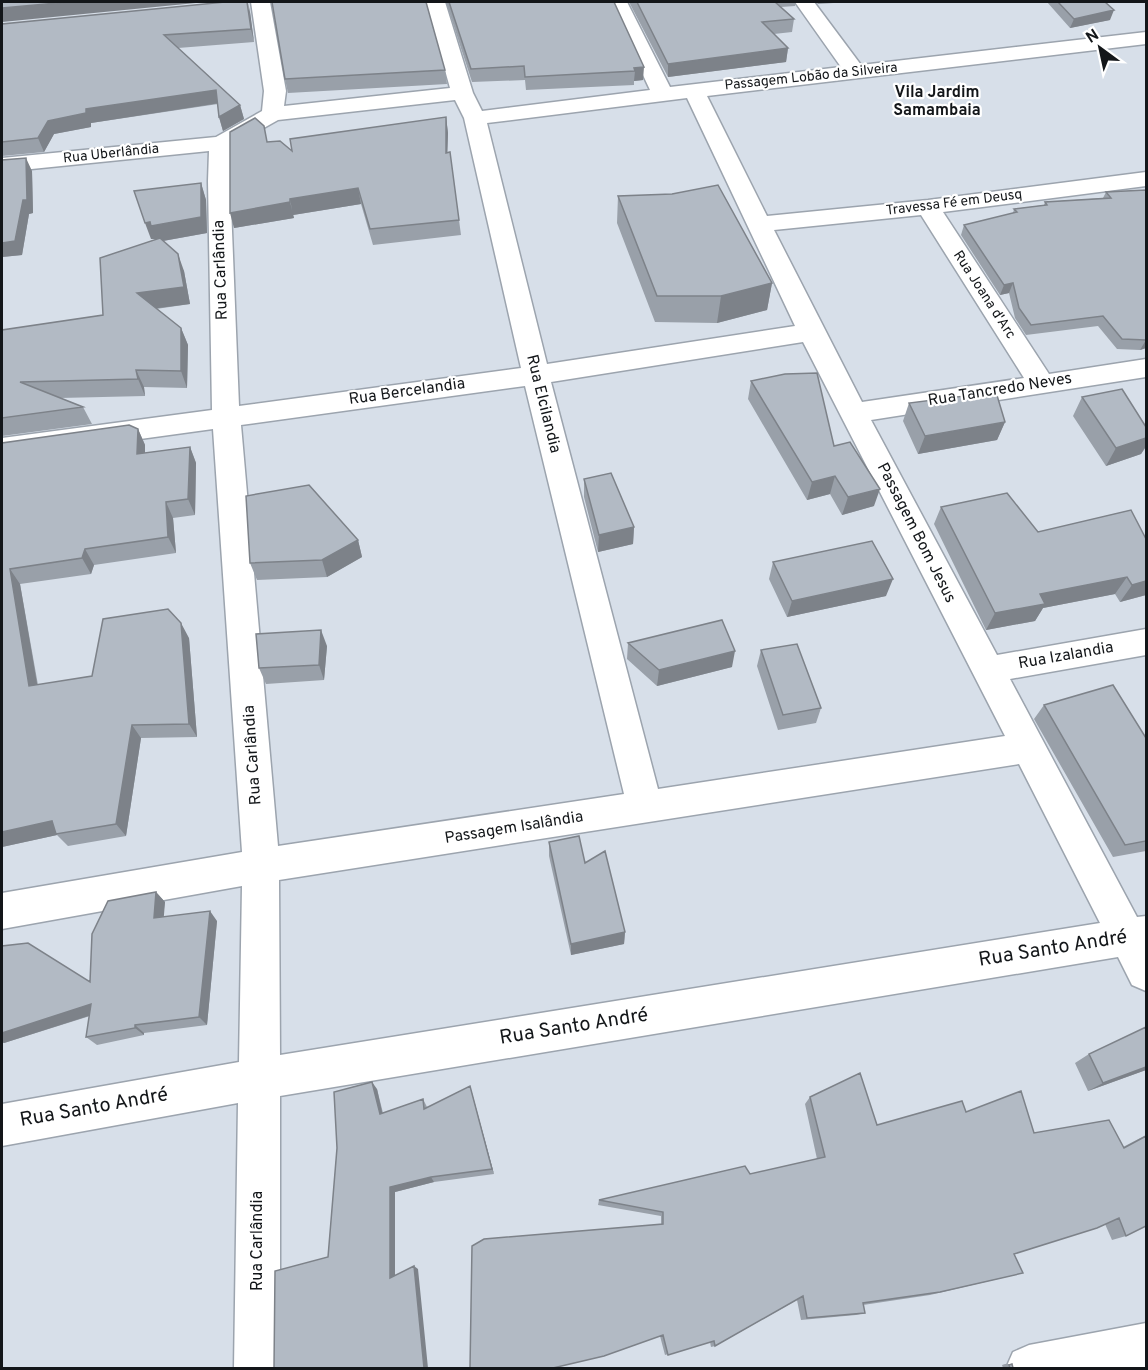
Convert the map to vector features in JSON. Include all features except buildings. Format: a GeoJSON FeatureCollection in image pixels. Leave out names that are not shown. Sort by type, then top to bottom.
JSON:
{"type":"FeatureCollection","features":[{"type":"Feature","properties":{"kind":"street"},"geometry":{"type":"LineString","coordinates":[[237,6],[265,2],[275,91],[273,114]]}},
{"type":"Feature","properties":{"kind":"street","name":"Rua Elcilandia"},"geometry":{"type":"LineString","coordinates":[[435,2],[462,93],[475,118],[536,375],[645,808]]}},
{"type":"Feature","properties":{"kind":"street"},"geometry":{"type":"LineString","coordinates":[[618,2],[663,94]]}},
{"type":"Feature","properties":{"kind":"street"},"geometry":{"type":"LineString","coordinates":[[804,2],[856,74]]}},
{"type":"Feature","properties":{"kind":"street","name":"Passagem Lobão da Silveira"},"geometry":{"type":"LineString","coordinates":[[475,118],[694,90],[856,74],[1146,38]]}},
{"type":"Feature","properties":{"kind":"street","name":"Passagem Bom Jesus"},"geometry":{"type":"LineString","coordinates":[[694,90],[811,332],[855,413],[986,670],[1027,748],[1137,935],[1146,972]]}},
{"type":"Feature","properties":{"kind":"street"},"geometry":{"type":"LineString","coordinates":[[220,143],[273,114],[462,93]]}},
{"type":"Feature","properties":{"kind":"street","name":"Rua Uberlândia"},"geometry":{"type":"LineString","coordinates":[[2,165],[220,143]]}},
{"type":"Feature","properties":{"kind":"street","name":"Rua Carlândia"},"geometry":{"type":"LineString","coordinates":[[220,143],[219,181],[226,417],[261,866],[258,1368]]}},
{"type":"Feature","properties":{"kind":"street","name":"Travessa Fé em Deusq"},"geometry":{"type":"LineString","coordinates":[[760,224],[927,207],[1146,178]]}},
{"type":"Feature","properties":{"kind":"street","name":"Rua Joana d'Arc"},"geometry":{"type":"LineString","coordinates":[[927,207],[1041,383]]}},
{"type":"Feature","properties":{"kind":"street","name":"Rua Bercelandia"},"geometry":{"type":"LineString","coordinates":[[2,448],[536,375],[811,332]]}},
{"type":"Feature","properties":{"kind":"street","name":"Rua Tancredo Neves"},"geometry":{"type":"LineString","coordinates":[[855,413],[1146,368]]}},
{"type":"Feature","properties":{"kind":"street","name":"Rua Izalandia"},"geometry":{"type":"LineString","coordinates":[[986,670],[1146,642]]}},
{"type":"Feature","properties":{"kind":"street","name":"Passagem Isalândia"},"geometry":{"type":"LineString","coordinates":[[2,911],[261,866],[1027,748]]}},
{"type":"Feature","properties":{"kind":"street","name":"Rua Santo André"},"geometry":{"type":"LineString","coordinates":[[2,1125],[259,1079],[1137,935]]}},
{"type":"Feature","properties":{"kind":"street"},"geometry":{"type":"LineString","coordinates":[[1029,1368],[1146,1346]]}},
{"type":"Feature","properties":{"kind":"district","name":"Vila Jardim Samambaia"},"geometry":{"type":"Point","coordinates":[937,102]}}]}
